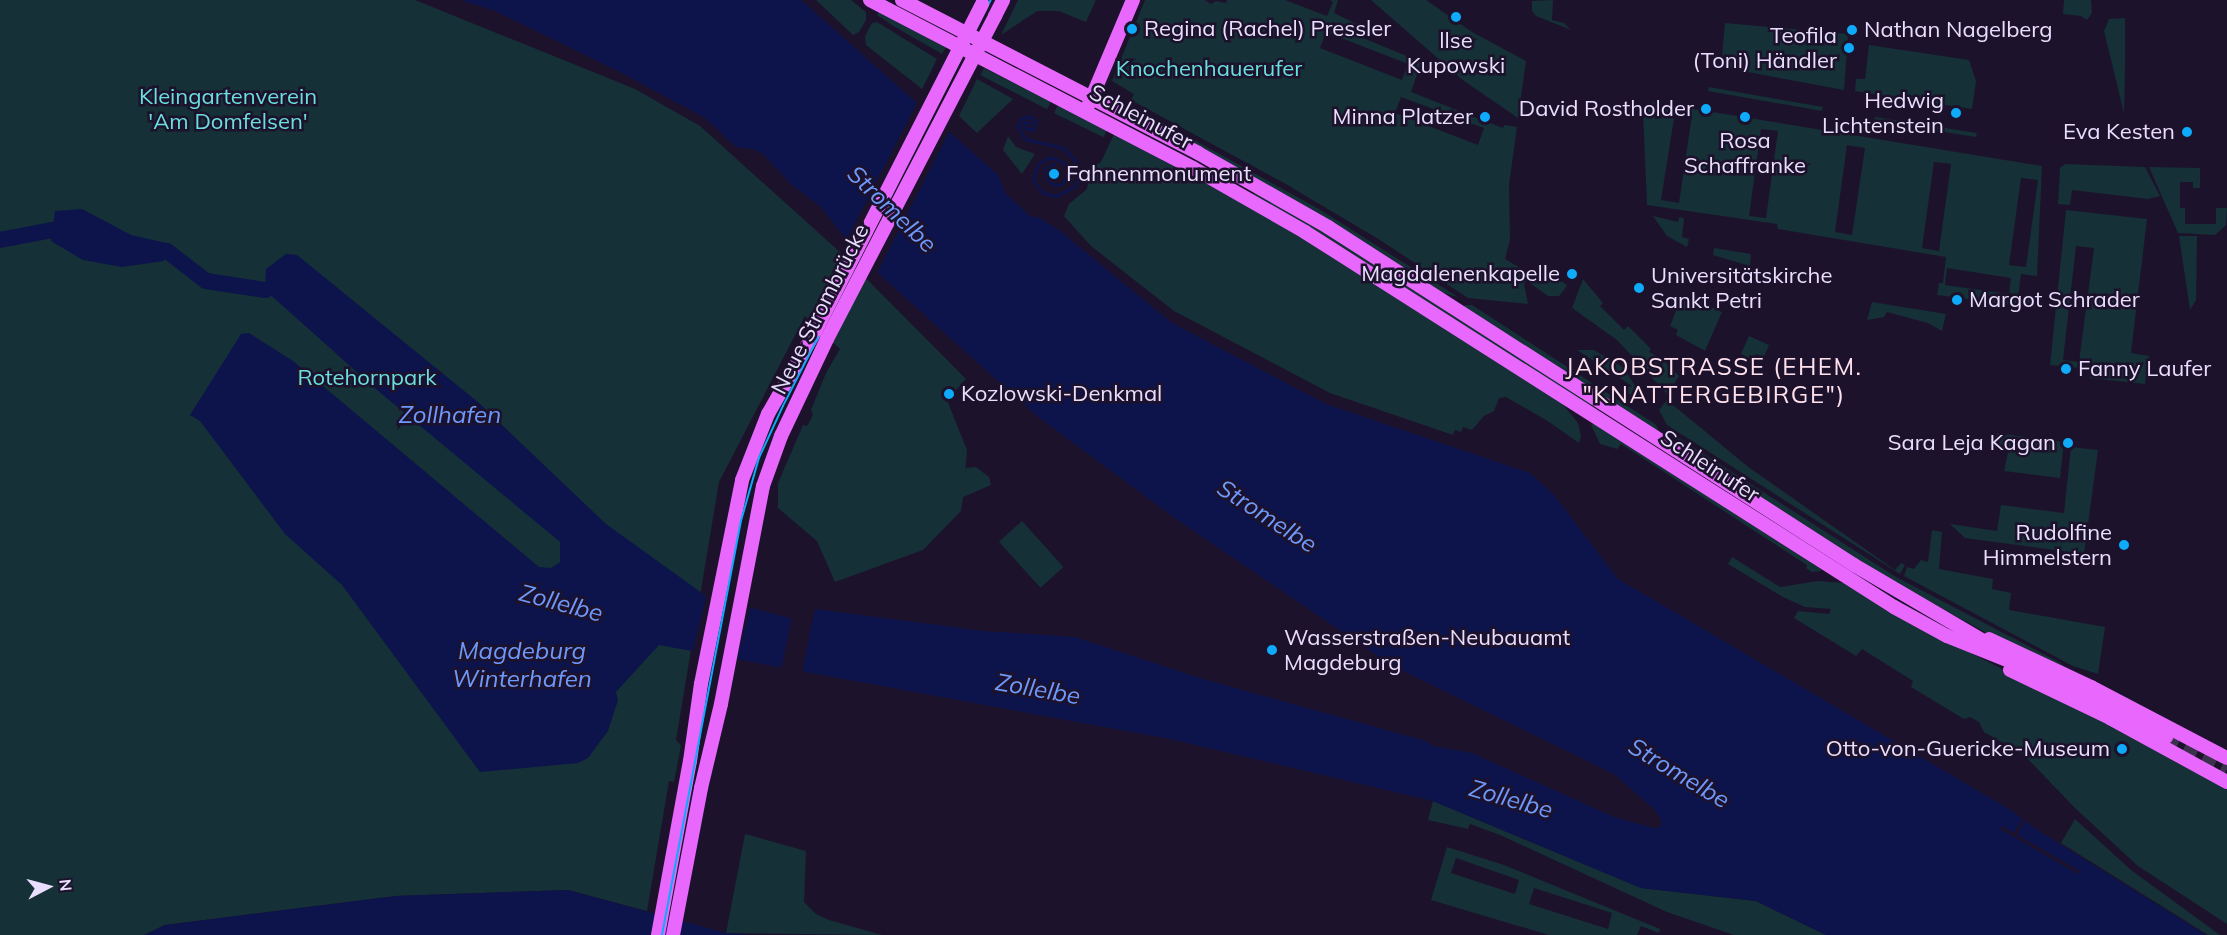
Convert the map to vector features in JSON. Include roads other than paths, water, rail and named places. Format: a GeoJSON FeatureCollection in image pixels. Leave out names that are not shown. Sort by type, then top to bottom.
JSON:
{"type":"FeatureCollection","features":[{"type":"Feature","properties":{"kind":"main road","name":"Schleinufer"},"geometry":{"type":"LineString","coordinates":[[870,0],[1194,168],[1305,232],[1842,576],[1947,636],[2032,670]]}},
{"type":"Feature","properties":{"kind":"main road","name":"Schleinufer"},"geometry":{"type":"LineString","coordinates":[[902,0],[1198,153],[1328,227],[1854,565],[2032,670],[2166,737]]}},
{"type":"Feature","properties":{"kind":"main road","name":"Neue Strombrücke"},"geometry":{"type":"LineString","coordinates":[[673,935],[701,788],[724,688],[756,516],[772,457],[827,339],[1003,0]]}},
{"type":"Feature","properties":{"kind":"main road"},"geometry":{"type":"LineString","coordinates":[[1086,112],[1133,0]]}},
{"type":"Feature","properties":{"kind":"main road","name":"Neue Strombrücke"},"geometry":{"type":"LineString","coordinates":[[658,935],[686,785],[700,684],[723,564],[734,509],[752,449],[768,414],[816,330],[983,2]]}},
{"type":"Feature","properties":{"kind":"main road"},"geometry":{"type":"LineString","coordinates":[[1946,619],[2091,687],[2227,758]]}},
{"type":"Feature","properties":{"kind":"main road"},"geometry":{"type":"LineString","coordinates":[[1947,636],[2046,689],[2110,717],[2227,782]]}},
{"type":"Feature","properties":{"kind":"water"},"geometry":{"type":"Polygon","coordinates":[[[461,0],[801,0],[999,176],[1005,193],[1030,216],[1040,218],[1060,231],[1172,323],[1326,404],[1530,473],[1554,495],[1618,579],[2009,809],[2039,831],[2206,935],[1826,935],[1756,901],[1641,888],[1433,801],[1170,739],[659,645],[616,692],[618,700],[608,731],[588,758],[578,763],[480,772],[342,585],[285,534],[200,421],[190,415],[241,334],[249,333],[293,361],[539,567],[551,568],[560,562],[560,542],[377,390],[265,290],[266,269],[286,254],[297,255],[479,403],[606,524],[706,596],[812,624],[815,609],[984,631],[1075,637],[1203,679],[1426,741],[1433,746],[1472,753],[1614,817],[1654,828],[1661,827],[1661,820],[1656,811],[1614,774],[1391,665],[1176,519],[1037,416],[878,273],[844,237],[821,207],[791,184],[763,154],[754,149],[736,147],[705,118],[622,73],[495,11],[461,0]]]}},
{"type":"Feature","properties":{"kind":"water"},"geometry":{"type":"Polygon","coordinates":[[[82,209],[131,235],[161,242],[167,251],[164,261],[122,267],[83,260],[51,241],[55,211],[82,209]]]}},
{"type":"Feature","properties":{"kind":"water"},"geometry":{"type":"Polygon","coordinates":[[[568,890],[726,933],[751,935],[144,935],[165,925],[396,896],[568,890]]]}},
{"type":"Feature","properties":{"kind":"waterway"},"geometry":{"type":"LineString","coordinates":[[1030,123],[1025,122],[1023,127],[1033,130],[1036,121],[1029,116],[1021,119],[1017,126],[1025,139],[1064,148],[1078,164],[1080,172],[1075,186],[1056,196],[1043,193],[1033,180],[1038,164],[1048,158],[1054,158],[1064,163],[1067,169],[1067,175],[1062,184],[1054,185],[1046,178],[1046,168],[1054,164]]}},
{"type":"Feature","properties":{"kind":"waterway"},"geometry":{"type":"LineString","coordinates":[[0,240],[53,230],[73,234]]}},
{"type":"Feature","properties":{"kind":"waterway"},"geometry":{"type":"LineString","coordinates":[[146,247],[167,251],[206,281],[265,290]]}},
{"type":"Feature","properties":{"kind":"tunnel"},"geometry":{"type":"LineString","coordinates":[[2166,737],[2227,770]]}},
{"type":"Feature","properties":{"kind":"tram line"},"geometry":{"type":"LineString","coordinates":[[662,935],[741,521],[759,458],[783,406],[991,0]]}},
{"type":"Feature","properties":{"kind":"place","name":"llse Kupowski"},"geometry":{"type":"Point","coordinates":[1456,17]}},
{"type":"Feature","properties":{"kind":"place","name":"Regina (Rachel) Pressler"},"geometry":{"type":"Point","coordinates":[1132,29]}},
{"type":"Feature","properties":{"kind":"place","name":"Nathan Nagelberg"},"geometry":{"type":"Point","coordinates":[1852,30]}},
{"type":"Feature","properties":{"kind":"place","name":"Teofila (Toni) Händler"},"geometry":{"type":"Point","coordinates":[1849,48]}},
{"type":"Feature","properties":{"kind":"place","name":"David Rostholder"},"geometry":{"type":"Point","coordinates":[1706,109]}},
{"type":"Feature","properties":{"kind":"place","name":"Hedwig Lichtenstein"},"geometry":{"type":"Point","coordinates":[1956,113]}},
{"type":"Feature","properties":{"kind":"place","name":"Minna Platzer"},"geometry":{"type":"Point","coordinates":[1485,117]}},
{"type":"Feature","properties":{"kind":"place","name":"Rosa Schaffranke"},"geometry":{"type":"Point","coordinates":[1745,117]}},
{"type":"Feature","properties":{"kind":"place","name":"Eva Kesten"},"geometry":{"type":"Point","coordinates":[2187,132]}},
{"type":"Feature","properties":{"kind":"place","name":"Fahnenmonument"},"geometry":{"type":"Point","coordinates":[1054,174]}},
{"type":"Feature","properties":{"kind":"place","name":"Magdalenenkapelle"},"geometry":{"type":"Point","coordinates":[1572,274]}},
{"type":"Feature","properties":{"kind":"place","name":"Universitätskirche Sankt Petri"},"geometry":{"type":"Point","coordinates":[1639,288]}},
{"type":"Feature","properties":{"kind":"place","name":"Margot Schrader"},"geometry":{"type":"Point","coordinates":[1957,300]}},
{"type":"Feature","properties":{"kind":"place","name":"Fanny Laufer"},"geometry":{"type":"Point","coordinates":[2066,369]}},
{"type":"Feature","properties":{"kind":"place","name":"Kozlowski-Denkmal"},"geometry":{"type":"Point","coordinates":[949,394]}},
{"type":"Feature","properties":{"kind":"place","name":"Sara Leja Kagan"},"geometry":{"type":"Point","coordinates":[2068,443]}},
{"type":"Feature","properties":{"kind":"place","name":"Rudolfine Himmelstern"},"geometry":{"type":"Point","coordinates":[2124,545]}},
{"type":"Feature","properties":{"kind":"place","name":"Wasserstraßen-Neubauamt Magdeburg"},"geometry":{"type":"Point","coordinates":[1272,650]}},
{"type":"Feature","properties":{"kind":"place","name":"Otto-von-Guericke-Museum"},"geometry":{"type":"Point","coordinates":[2122,749]}},
{"type":"Feature","properties":{"kind":"district","name":"JAKOBSTRASSE (EHEM. \"KNATTERGEBIRGE\")"},"geometry":{"type":"Point","coordinates":[1714,381]}},
{"type":"Feature","properties":{"kind":"park label","name":"Knochenhauerufer"},"geometry":{"type":"Point","coordinates":[1209,69]}},
{"type":"Feature","properties":{"kind":"park label","name":"Kleingartenverein 'Am Domfelsen'"},"geometry":{"type":"Point","coordinates":[228,108]}},
{"type":"Feature","properties":{"kind":"park label","name":"Rotehornpark"},"geometry":{"type":"Point","coordinates":[367,378]}},
{"type":"Feature","properties":{"kind":"water label","name":"Stromelbe"},"geometry":{"type":"Point","coordinates":[892,209]}},
{"type":"Feature","properties":{"kind":"water label","name":"Zollhafen"},"geometry":{"type":"Point","coordinates":[450,415]}},
{"type":"Feature","properties":{"kind":"water label","name":"Stromelbe"},"geometry":{"type":"Point","coordinates":[1267,516]}},
{"type":"Feature","properties":{"kind":"water label","name":"Zollelbe"},"geometry":{"type":"Point","coordinates":[561,603]}},
{"type":"Feature","properties":{"kind":"water label","name":"Magdeburg Winterhafen"},"geometry":{"type":"Point","coordinates":[522,665]}},
{"type":"Feature","properties":{"kind":"water label","name":"Zollelbe"},"geometry":{"type":"Point","coordinates":[1038,689]}},
{"type":"Feature","properties":{"kind":"water label","name":"Stromelbe"},"geometry":{"type":"Point","coordinates":[1679,773]}},
{"type":"Feature","properties":{"kind":"water label","name":"Zollelbe"},"geometry":{"type":"Point","coordinates":[1511,799]}}]}
